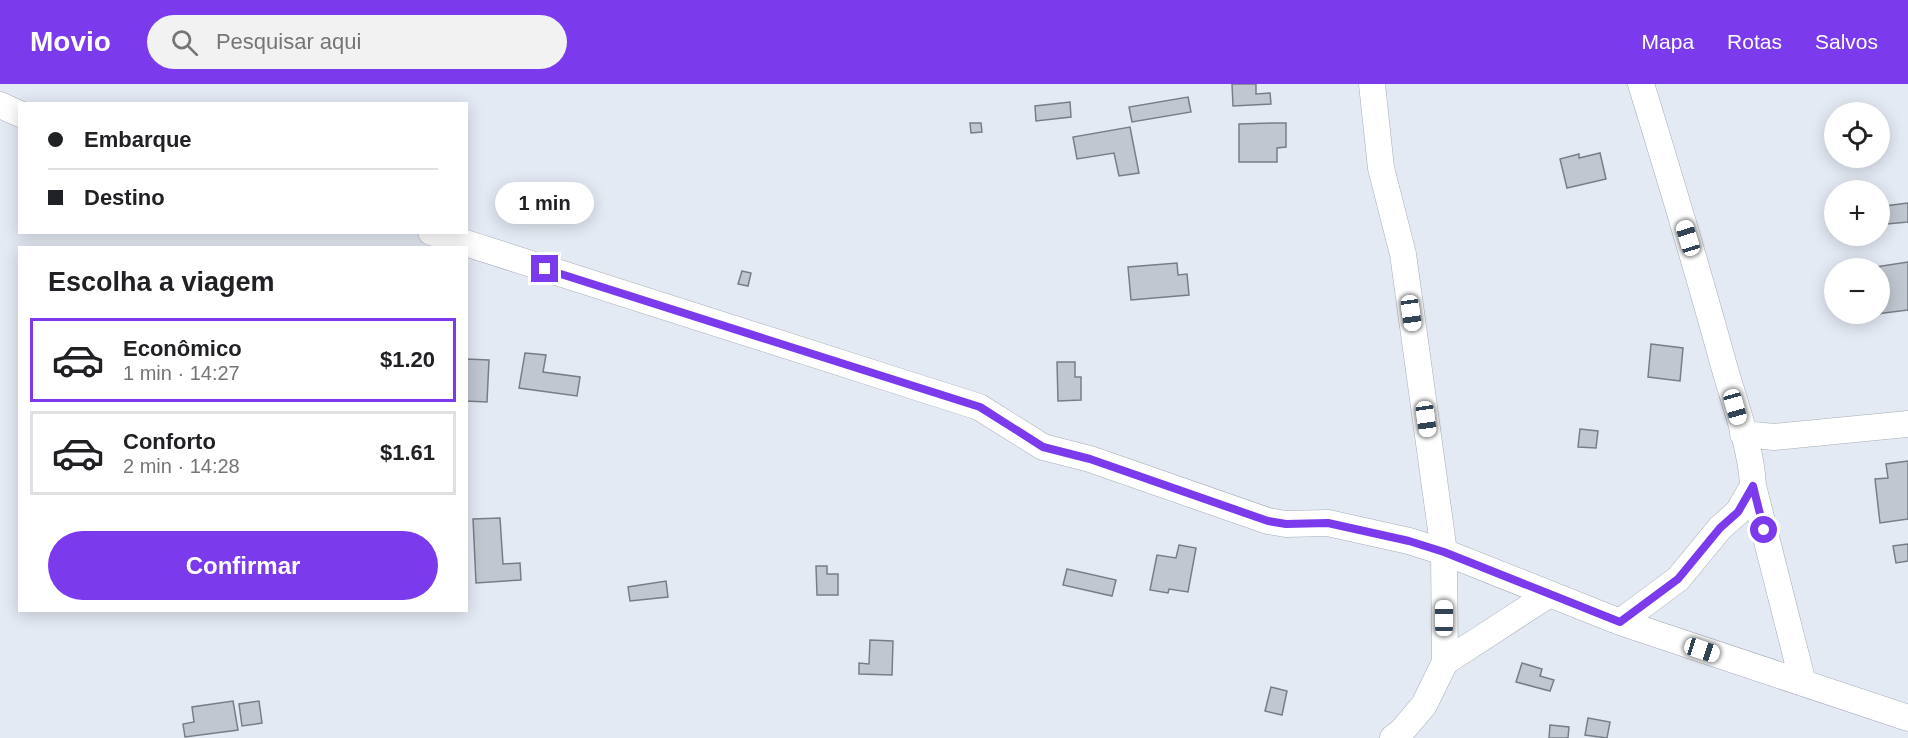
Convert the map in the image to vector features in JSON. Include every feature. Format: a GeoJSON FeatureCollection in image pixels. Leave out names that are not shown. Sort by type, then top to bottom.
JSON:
{"type":"FeatureCollection","features":[{"type":"Feature","properties":{"kind":"street"},"geometry":{"type":"LineString","coordinates":[[1372,84],[1381,168],[1403,254],[1444,552],[1445,662],[1424,705],[1394,738]]}},
{"type":"Feature","properties":{"kind":"street"},"geometry":{"type":"LineString","coordinates":[[1641,84],[1695,258],[1743,434],[1803,683]]}},
{"type":"Feature","properties":{"kind":"street"},"geometry":{"type":"LineString","coordinates":[[0,105],[18,113]]}},
{"type":"Feature","properties":{"kind":"street"},"geometry":{"type":"LineString","coordinates":[[437,234],[980,407],[1043,447],[1090,459],[1268,521],[1286,524],[1328,523],[1409,541],[1444,552],[1620,622],[1908,718]]}},
{"type":"Feature","properties":{"kind":"street"},"geometry":{"type":"LineString","coordinates":[[1743,434],[1774,437],[1908,424]]}},
{"type":"Feature","properties":{"kind":"street"},"geometry":{"type":"LineString","coordinates":[[1620,622],[1678,579],[1720,528],[1738,512],[1774,437]]}},
{"type":"Feature","properties":{"kind":"street"},"geometry":{"type":"LineString","coordinates":[[1445,662],[1548,595]]}},
{"type":"Feature","properties":{"kind":"building"},"geometry":{"type":"Polygon","coordinates":[[[1232,84],[1256,84],[1256,94],[1270,93],[1271,104],[1233,106],[1232,84]]]}},
{"type":"Feature","properties":{"kind":"building"},"geometry":{"type":"Polygon","coordinates":[[[1188,97],[1191,112],[1132,122],[1129,107],[1188,97]]]}},
{"type":"Feature","properties":{"kind":"building"},"geometry":{"type":"Polygon","coordinates":[[[1070,102],[1071,117],[1036,121],[1035,106],[1070,102]]]}},
{"type":"Feature","properties":{"kind":"building"},"geometry":{"type":"Polygon","coordinates":[[[970,123],[981,123],[982,132],[971,133],[970,123]]]}},
{"type":"Feature","properties":{"kind":"building"},"geometry":{"type":"Polygon","coordinates":[[[1286,123],[1286,147],[1277,148],[1277,162],[1239,162],[1239,124],[1286,123]]]}},
{"type":"Feature","properties":{"kind":"building"},"geometry":{"type":"Polygon","coordinates":[[[1130,127],[1139,173],[1119,176],[1114,153],[1077,159],[1073,137],[1130,127]]]}},
{"type":"Feature","properties":{"kind":"building"},"geometry":{"type":"Polygon","coordinates":[[[1600,153],[1606,179],[1567,188],[1560,159],[1579,154],[1579,158],[1600,153]]]}},
{"type":"Feature","properties":{"kind":"building"},"geometry":{"type":"Polygon","coordinates":[[[1908,203],[1908,222],[1890,224],[1890,205],[1908,203]]]}},
{"type":"Feature","properties":{"kind":"building"},"geometry":{"type":"Polygon","coordinates":[[[1908,262],[1908,310],[1890,313],[1890,265],[1908,262]]]}},
{"type":"Feature","properties":{"kind":"building"},"geometry":{"type":"Polygon","coordinates":[[[1177,263],[1178,275],[1187,274],[1189,295],[1131,300],[1128,267],[1177,263]]]}},
{"type":"Feature","properties":{"kind":"building"},"geometry":{"type":"Polygon","coordinates":[[[742,271],[751,273],[748,286],[738,284],[742,271]]]}},
{"type":"Feature","properties":{"kind":"building"},"geometry":{"type":"Polygon","coordinates":[[[1651,344],[1683,348],[1680,381],[1648,377],[1651,344]]]}},
{"type":"Feature","properties":{"kind":"building"},"geometry":{"type":"Polygon","coordinates":[[[525,353],[546,355],[543,372],[580,377],[577,396],[519,388],[525,353]]]}},
{"type":"Feature","properties":{"kind":"building"},"geometry":{"type":"Polygon","coordinates":[[[468,359],[489,360],[487,402],[468,401],[468,359]]]}},
{"type":"Feature","properties":{"kind":"building"},"geometry":{"type":"Polygon","coordinates":[[[1057,362],[1075,362],[1075,377],[1081,377],[1081,400],[1058,401],[1057,362]]]}},
{"type":"Feature","properties":{"kind":"building"},"geometry":{"type":"Polygon","coordinates":[[[1580,429],[1598,431],[1596,448],[1578,447],[1580,429]]]}},
{"type":"Feature","properties":{"kind":"building"},"geometry":{"type":"Polygon","coordinates":[[[1908,461],[1908,519],[1880,523],[1875,479],[1888,478],[1886,464],[1908,461]]]}},
{"type":"Feature","properties":{"kind":"building"},"geometry":{"type":"Polygon","coordinates":[[[500,518],[503,564],[520,563],[521,580],[476,583],[473,519],[500,518]]]}},
{"type":"Feature","properties":{"kind":"building"},"geometry":{"type":"Polygon","coordinates":[[[1908,544],[1908,561],[1896,563],[1893,546],[1908,544]]]}},
{"type":"Feature","properties":{"kind":"building"},"geometry":{"type":"Polygon","coordinates":[[[1179,545],[1196,548],[1188,592],[1169,589],[1168,593],[1150,590],[1157,555],[1176,558],[1179,545]]]}},
{"type":"Feature","properties":{"kind":"building"},"geometry":{"type":"Polygon","coordinates":[[[816,566],[827,566],[827,574],[838,574],[838,595],[817,595],[816,566]]]}},
{"type":"Feature","properties":{"kind":"building"},"geometry":{"type":"Polygon","coordinates":[[[1067,569],[1116,580],[1112,596],[1063,585],[1067,569]]]}},
{"type":"Feature","properties":{"kind":"building"},"geometry":{"type":"Polygon","coordinates":[[[666,581],[668,597],[630,601],[628,587],[666,581]]]}},
{"type":"Feature","properties":{"kind":"building"},"geometry":{"type":"Polygon","coordinates":[[[870,640],[893,641],[892,675],[859,674],[859,663],[869,664],[870,640]]]}},
{"type":"Feature","properties":{"kind":"building"},"geometry":{"type":"Polygon","coordinates":[[[1522,663],[1542,669],[1540,676],[1554,680],[1550,691],[1516,682],[1522,663]]]}},
{"type":"Feature","properties":{"kind":"building"},"geometry":{"type":"Polygon","coordinates":[[[1271,687],[1287,691],[1282,715],[1265,711],[1271,687]]]}},
{"type":"Feature","properties":{"kind":"building"},"geometry":{"type":"Polygon","coordinates":[[[233,701],[238,730],[185,737],[183,724],[194,722],[192,707],[233,701]]]}},
{"type":"Feature","properties":{"kind":"building"},"geometry":{"type":"Polygon","coordinates":[[[259,701],[262,723],[242,726],[239,704],[259,701]]]}},
{"type":"Feature","properties":{"kind":"building"},"geometry":{"type":"Polygon","coordinates":[[[1588,718],[1610,722],[1607,738],[1585,735],[1588,718]]]}},
{"type":"Feature","properties":{"kind":"building"},"geometry":{"type":"Polygon","coordinates":[[[1550,725],[1569,727],[1568,738],[1549,738],[1550,725]]]}},
{"type":"Feature","properties":{"kind":"route"},"geometry":{"type":"LineString","coordinates":[[545,269],[980,407],[1043,447],[1090,459],[1268,521],[1286,524],[1328,523],[1409,541],[1444,552],[1620,622],[1678,579],[1720,528],[1738,512],[1753,486],[1764,530]]}}]}
